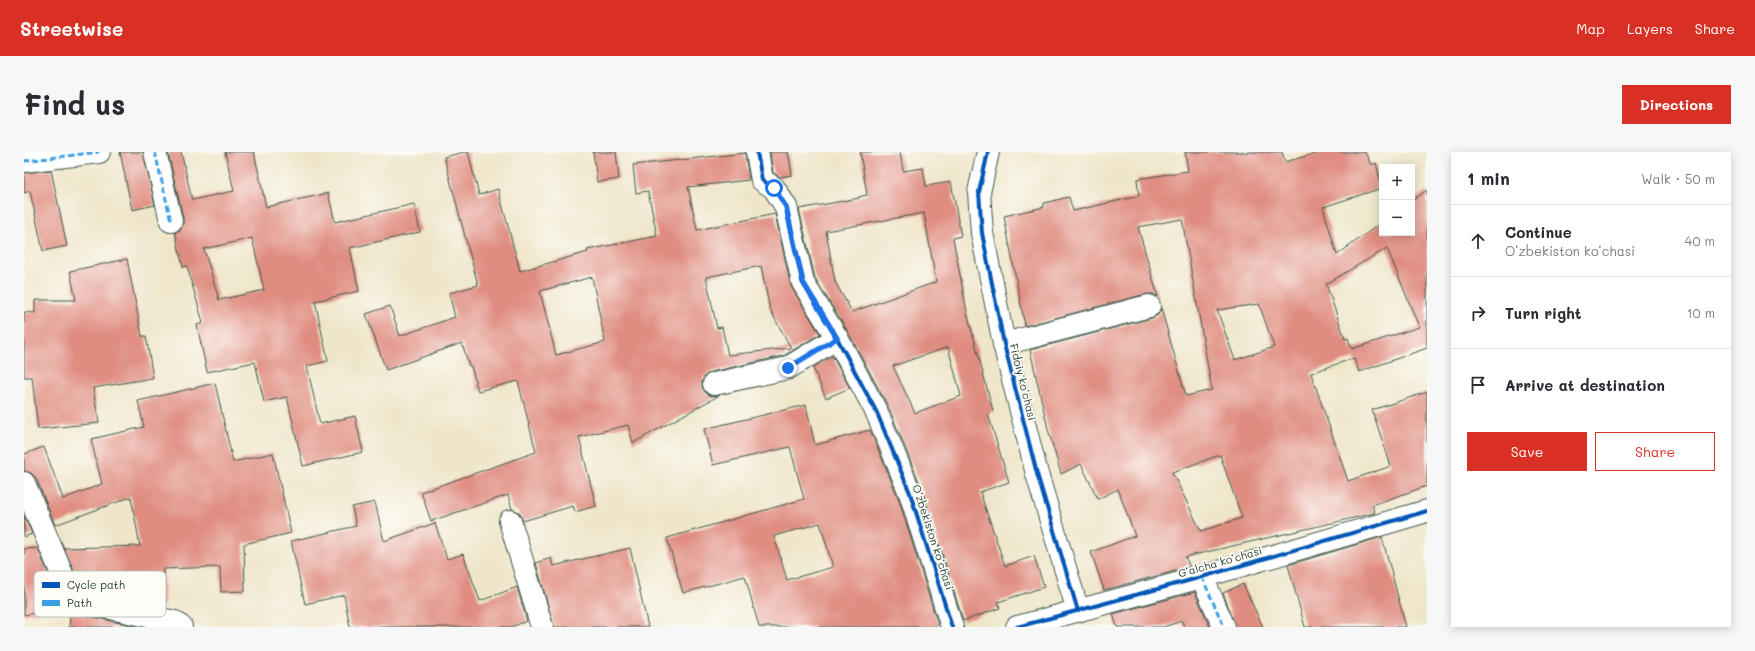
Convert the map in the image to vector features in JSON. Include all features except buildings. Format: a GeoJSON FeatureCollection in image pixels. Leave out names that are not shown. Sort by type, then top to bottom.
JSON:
{"type":"FeatureCollection","features":[{"type":"Feature","properties":{"kind":"street"},"geometry":{"type":"LineString","coordinates":[[24,161],[99,152]]}},
{"type":"Feature","properties":{"kind":"street"},"geometry":{"type":"LineString","coordinates":[[155,152],[170,221]]}},
{"type":"Feature","properties":{"kind":"street","name":"Oʻzbekiston koʻchasi"},"geometry":{"type":"LineString","coordinates":[[757,152],[762,180],[774,188],[786,207],[803,282],[837,338],[877,414],[910,493],[952,627]]}},
{"type":"Feature","properties":{"kind":"street","name":"Fidoiy koʻchasi"},"geometry":{"type":"LineString","coordinates":[[988,152],[979,192],[982,233],[1004,344],[1037,474],[1078,611]]}},
{"type":"Feature","properties":{"kind":"street"},"geometry":{"type":"LineString","coordinates":[[1004,344],[1149,306]]}},
{"type":"Feature","properties":{"kind":"street"},"geometry":{"type":"LineString","coordinates":[[714,384],[788,368],[837,338]]}},
{"type":"Feature","properties":{"kind":"street"},"geometry":{"type":"LineString","coordinates":[[24,482],[61,571]]}},
{"type":"Feature","properties":{"kind":"street","name":"Gʻalcha koʻchasi"},"geometry":{"type":"LineString","coordinates":[[1017,627],[1202,577],[1427,510]]}},
{"type":"Feature","properties":{"kind":"street"},"geometry":{"type":"LineString","coordinates":[[510,521],[542,627]]}},
{"type":"Feature","properties":{"kind":"street"},"geometry":{"type":"LineString","coordinates":[[1202,577],[1224,627]]}},
{"type":"Feature","properties":{"kind":"street"},"geometry":{"type":"LineString","coordinates":[[152,617],[175,622],[181,627]]}},
{"type":"Feature","properties":{"kind":"marked path"},"geometry":{"type":"LineString","coordinates":[[24,161],[99,152]]}},
{"type":"Feature","properties":{"kind":"marked path"},"geometry":{"type":"LineString","coordinates":[[155,152],[171,221]]}},
{"type":"Feature","properties":{"kind":"marked path"},"geometry":{"type":"LineString","coordinates":[[1202,577],[1224,627]]}},
{"type":"Feature","properties":{"kind":"cycle path"},"geometry":{"type":"LineString","coordinates":[[757,152],[762,180],[774,188],[786,207],[803,283],[837,338],[877,413],[910,493],[952,627]]}},
{"type":"Feature","properties":{"kind":"cycle path"},"geometry":{"type":"LineString","coordinates":[[988,152],[979,192],[982,233],[1004,344],[1037,474],[1078,611]]}},
{"type":"Feature","properties":{"kind":"cycle path"},"geometry":{"type":"LineString","coordinates":[[1017,627],[1202,577],[1427,511]]}},
{"type":"Feature","properties":{"kind":"route"},"geometry":{"type":"LineString","coordinates":[[774,188],[786,207],[803,282],[837,338],[788,368]]}}]}
